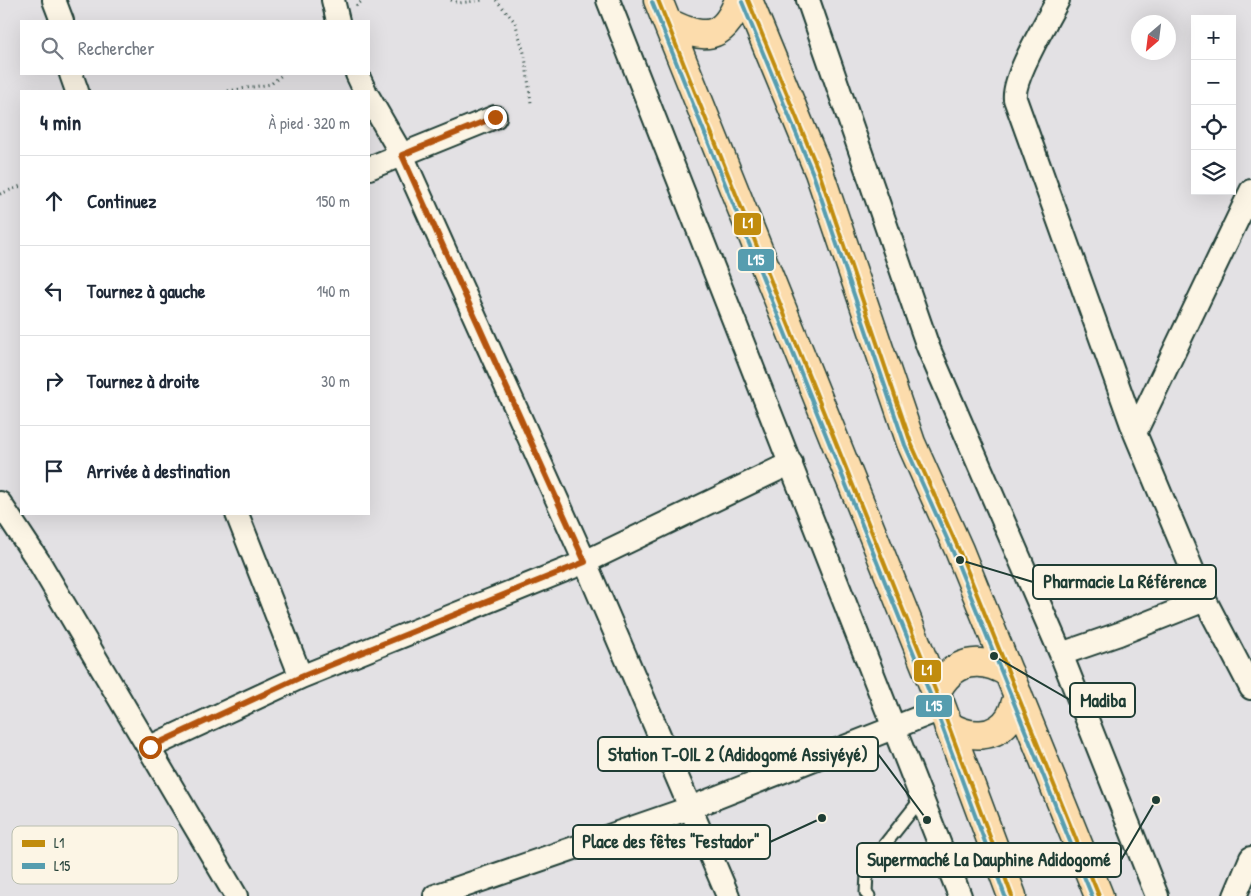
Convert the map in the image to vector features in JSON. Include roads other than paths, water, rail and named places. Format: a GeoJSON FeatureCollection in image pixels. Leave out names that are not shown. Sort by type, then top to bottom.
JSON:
{"type":"FeatureCollection","features":[{"type":"Feature","properties":{"kind":"highway"},"geometry":{"type":"LineString","coordinates":[[663,11],[694,33],[706,35],[724,28],[739,0]]}},
{"type":"Feature","properties":{"kind":"highway"},"geometry":{"type":"LineString","coordinates":[[748,0],[819,172],[911,442],[959,550],[1099,896]]}},
{"type":"Feature","properties":{"kind":"highway"},"geometry":{"type":"LineString","coordinates":[[663,11],[942,709],[1012,896]]}},
{"type":"Feature","properties":{"kind":"highway"},"geometry":{"type":"LineString","coordinates":[[972,662],[989,663],[1014,684],[1010,716],[999,728],[989,732],[964,734],[942,709],[946,676],[972,662]]}},
{"type":"Feature","properties":{"kind":"street"},"geometry":{"type":"LineString","coordinates":[[54,0],[62,20]]}},
{"type":"Feature","properties":{"kind":"street"},"geometry":{"type":"LineString","coordinates":[[333,0],[338,20]]}},
{"type":"Feature","properties":{"kind":"street"},"geometry":{"type":"LineString","coordinates":[[608,0],[960,896]]}},
{"type":"Feature","properties":{"kind":"street"},"geometry":{"type":"LineString","coordinates":[[808,0],[928,347],[1061,654],[1157,896]]}},
{"type":"Feature","properties":{"kind":"street"},"geometry":{"type":"LineString","coordinates":[[1058,0],[1018,77],[1014,92],[1015,99],[1135,433],[1205,600],[1251,688]]}},
{"type":"Feature","properties":{"kind":"street"},"geometry":{"type":"LineString","coordinates":[[71,75],[78,90]]}},
{"type":"Feature","properties":{"kind":"street"},"geometry":{"type":"LineString","coordinates":[[358,75],[365,90]]}},
{"type":"Feature","properties":{"kind":"street"},"geometry":{"type":"LineString","coordinates":[[370,100],[402,155],[585,562],[728,896]]}},
{"type":"Feature","properties":{"kind":"street"},"geometry":{"type":"LineString","coordinates":[[370,168],[495,117]]}},
{"type":"Feature","properties":{"kind":"street"},"geometry":{"type":"LineString","coordinates":[[1135,433],[1251,191]]}},
{"type":"Feature","properties":{"kind":"street"},"geometry":{"type":"LineString","coordinates":[[150,747],[301,677],[585,562],[791,463]]}},
{"type":"Feature","properties":{"kind":"street"},"geometry":{"type":"LineString","coordinates":[[0,503],[39,562],[150,747],[236,896]]}},
{"type":"Feature","properties":{"kind":"street"},"geometry":{"type":"LineString","coordinates":[[237,515],[301,677]]}},
{"type":"Feature","properties":{"kind":"street"},"geometry":{"type":"LineString","coordinates":[[1061,654],[1119,634],[1205,600]]}},
{"type":"Feature","properties":{"kind":"street"},"geometry":{"type":"LineString","coordinates":[[435,896],[690,808],[942,709]]}},
{"type":"Feature","properties":{"kind":"street"},"geometry":{"type":"LineString","coordinates":[[1235,896],[1251,858]]}},
{"type":"Feature","properties":{"kind":"lane"},"geometry":{"type":"LineString","coordinates":[[869,896],[866,893],[867,873],[874,858],[921,799]]}},
{"type":"Feature","properties":{"kind":"place","name":"Pharmacie La Référence"},"geometry":{"type":"Point","coordinates":[960,560]}},
{"type":"Feature","properties":{"kind":"place","name":"Madiba"},"geometry":{"type":"Point","coordinates":[994,656]}},
{"type":"Feature","properties":{"kind":"place","name":"Supermaché La Dauphine Adidogomé"},"geometry":{"type":"Point","coordinates":[1156,800]}},
{"type":"Feature","properties":{"kind":"place","name":"Place des fêtes \"Festador\""},"geometry":{"type":"Point","coordinates":[822,818]}},
{"type":"Feature","properties":{"kind":"place","name":"Station T-OIL 2 (Adidogomé Assiyéyé)"},"geometry":{"type":"Point","coordinates":[927,820]}}]}
